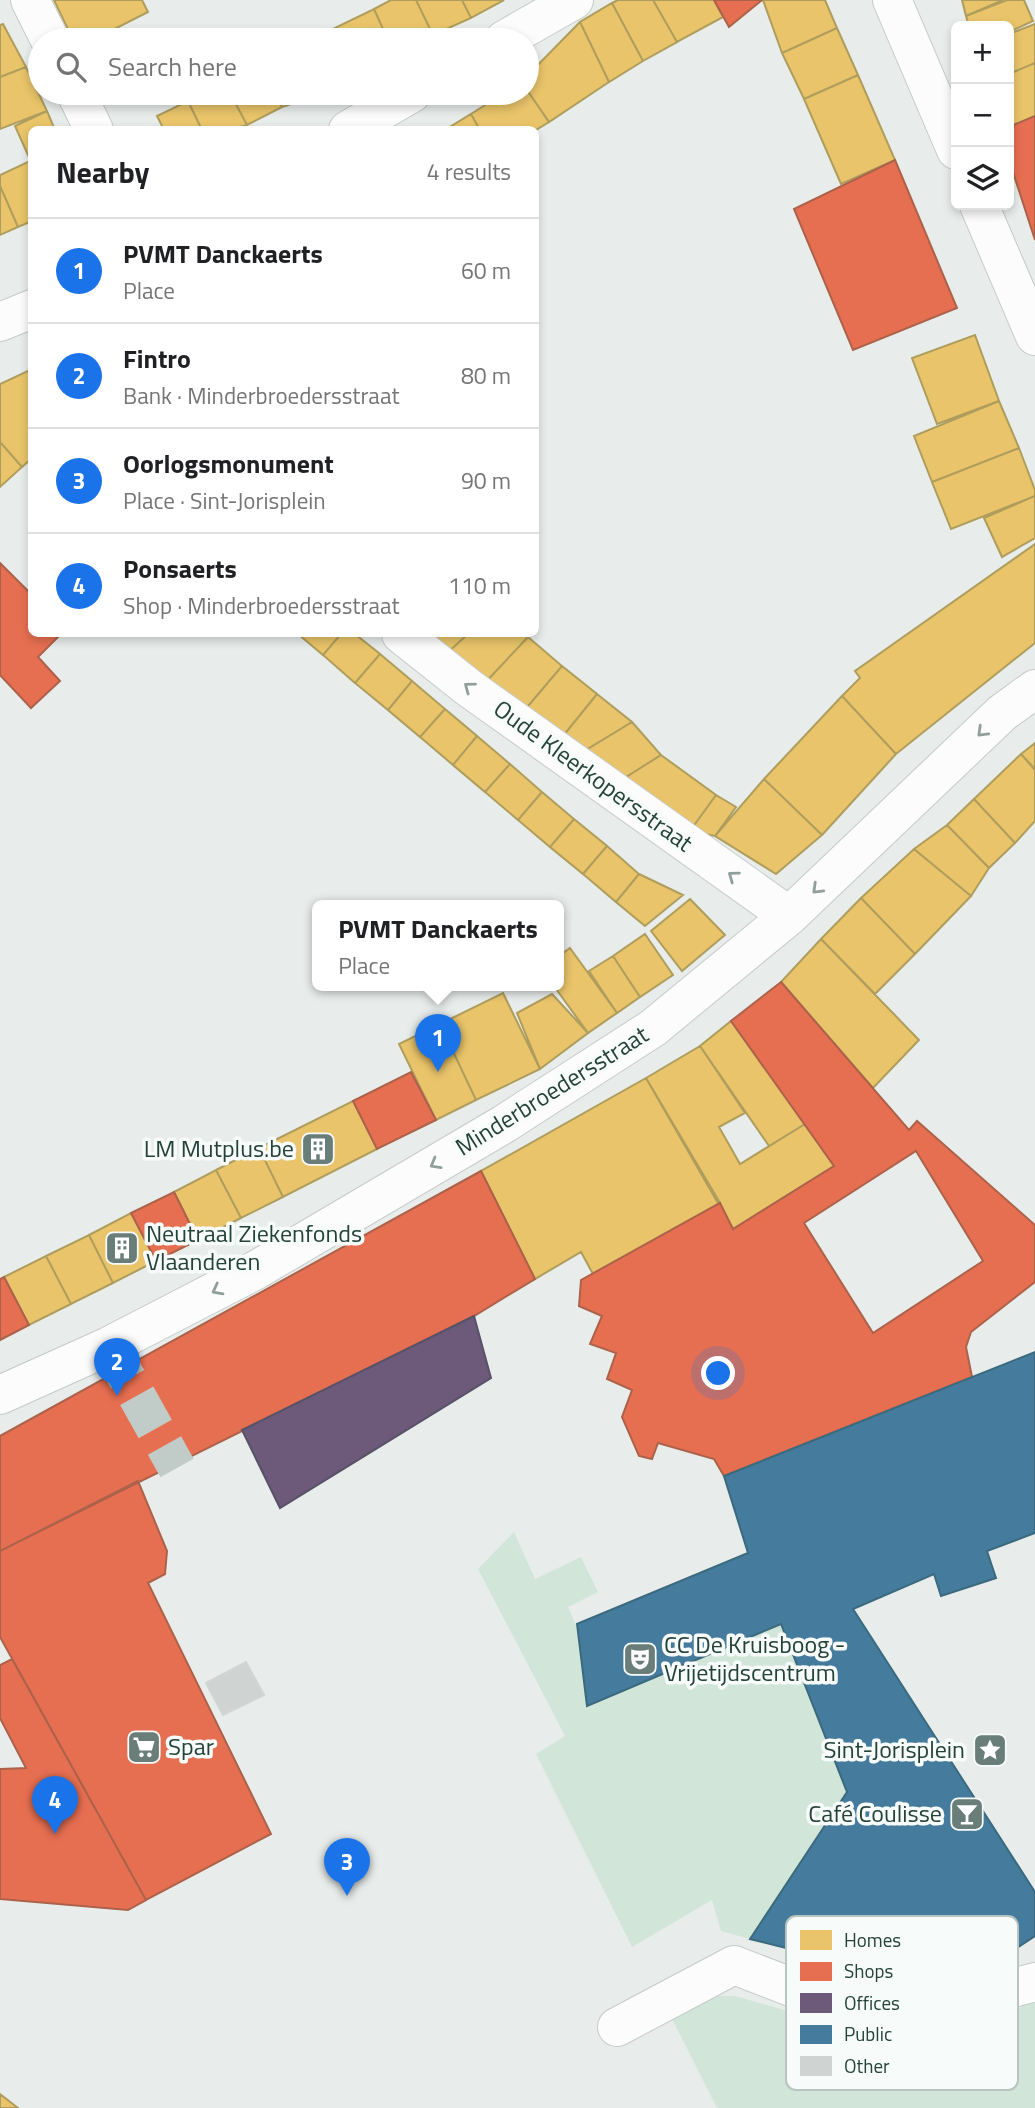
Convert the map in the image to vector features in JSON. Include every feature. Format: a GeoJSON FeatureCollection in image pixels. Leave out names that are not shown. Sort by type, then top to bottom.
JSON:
{"type":"FeatureCollection","features":[{"type":"Feature","properties":{"kind":"street"},"geometry":{"type":"LineString","coordinates":[[30,0],[44,28]]}},
{"type":"Feature","properties":{"kind":"street"},"geometry":{"type":"LineString","coordinates":[[524,28],[573,0]]}},
{"type":"Feature","properties":{"kind":"street"},"geometry":{"type":"LineString","coordinates":[[892,0],[955,147]]}},
{"type":"Feature","properties":{"kind":"street"},"geometry":{"type":"LineString","coordinates":[[82,105],[92,126]]}},
{"type":"Feature","properties":{"kind":"street"},"geometry":{"type":"LineString","coordinates":[[355,126],[391,105]]}},
{"type":"Feature","properties":{"kind":"street"},"geometry":{"type":"LineString","coordinates":[[981,210],[1035,336]]}},
{"type":"Feature","properties":{"kind":"street","name":"Oude Kleerkopersstraat"},"geometry":{"type":"LineString","coordinates":[[405,637],[469,688],[789,916]]}},
{"type":"Feature","properties":{"kind":"street","name":"Minderbroedersstraat"},"geometry":{"type":"LineString","coordinates":[[0,1395],[109,1346],[256,1270],[504,1124],[653,1028],[789,916],[1002,713],[1035,689]]}},
{"type":"Feature","properties":{"kind":"street"},"geometry":{"type":"LineString","coordinates":[[618,2026],[734,1965],[786,1985]]}},
{"type":"Feature","properties":{"kind":"street"},"geometry":{"type":"LineString","coordinates":[[1018,1987],[1035,1982]]}},
{"type":"Feature","properties":{"kind":"green space"},"geometry":{"type":"Polygon","coordinates":[[[514,1532],[535,1579],[581,1557],[598,1592],[568,1607],[576,1625],[588,1706],[781,1624],[847,1792],[750,1939],[721,1931],[712,1900],[632,1947],[536,1754],[565,1736],[478,1569],[514,1532]]]}},
{"type":"Feature","properties":{"kind":"green space"},"geometry":{"type":"Polygon","coordinates":[[[717,1996],[735,1996],[786,2010],[786,2090],[1018,2090],[1018,2009],[1035,2001],[1035,2108],[717,2108],[669,2013],[717,1996]]]}},
{"type":"Feature","properties":{"kind":"building: Homes"},"geometry":{"type":"Polygon","coordinates":[[[54,0],[142,0],[148,12],[117,28],[67,28],[54,0]]]}},
{"type":"Feature","properties":{"kind":"building: Homes"},"geometry":{"type":"Polygon","coordinates":[[[391,0],[416,0],[430,28],[383,28],[374,9],[391,0]]]}},
{"type":"Feature","properties":{"kind":"building: Homes"},"geometry":{"type":"Polygon","coordinates":[[[416,0],[462,0],[471,18],[449,28],[430,28],[416,0]]]}},
{"type":"Feature","properties":{"kind":"building: Homes"},"geometry":{"type":"Polygon","coordinates":[[[462,0],[504,0],[471,18],[462,0]]]}},
{"type":"Feature","properties":{"kind":"building: Homes"},"geometry":{"type":"Polygon","coordinates":[[[618,0],[653,0],[677,42],[643,61],[612,3],[618,0]]]}},
{"type":"Feature","properties":{"kind":"building: Homes"},"geometry":{"type":"Polygon","coordinates":[[[653,0],[714,0],[723,17],[677,42],[653,0]]]}},
{"type":"Feature","properties":{"kind":"building: Homes"},"geometry":{"type":"Polygon","coordinates":[[[763,0],[825,0],[837,28],[782,53],[763,0]]]}},
{"type":"Feature","properties":{"kind":"building: Homes"},"geometry":{"type":"Polygon","coordinates":[[[962,0],[1003,0],[966,16],[962,0]]]}},
{"type":"Feature","properties":{"kind":"building: Homes"},"geometry":{"type":"Polygon","coordinates":[[[1007,0],[1024,0],[1033,21],[1014,30],[1014,21],[968,21],[966,16],[1007,0]]]}},
{"type":"Feature","properties":{"kind":"building: Homes"},"geometry":{"type":"Polygon","coordinates":[[[612,3],[643,61],[609,82],[580,22],[612,3]]]}},
{"type":"Feature","properties":{"kind":"building: Homes"},"geometry":{"type":"Polygon","coordinates":[[[374,9],[383,28],[337,28],[374,9]]]}},
{"type":"Feature","properties":{"kind":"building: Homes"},"geometry":{"type":"Polygon","coordinates":[[[580,22],[609,82],[549,122],[537,105],[539,64],[580,22]]]}},
{"type":"Feature","properties":{"kind":"building: Homes"},"geometry":{"type":"Polygon","coordinates":[[[3,24],[26,67],[0,77],[0,25],[3,24]]]}},
{"type":"Feature","properties":{"kind":"building: Homes"},"geometry":{"type":"Polygon","coordinates":[[[1035,24],[1035,63],[1014,72],[1014,32],[1035,24]]]}},
{"type":"Feature","properties":{"kind":"building: Homes"},"geometry":{"type":"Polygon","coordinates":[[[837,28],[858,75],[804,99],[782,53],[837,28]]]}},
{"type":"Feature","properties":{"kind":"building: Homes"},"geometry":{"type":"Polygon","coordinates":[[[1035,63],[1035,116],[1014,125],[1014,84],[1014,72],[1035,63]]]}},
{"type":"Feature","properties":{"kind":"building: Homes"},"geometry":{"type":"Polygon","coordinates":[[[26,67],[28,105],[44,105],[47,111],[0,129],[0,77],[26,67]]]}},
{"type":"Feature","properties":{"kind":"building: Homes"},"geometry":{"type":"Polygon","coordinates":[[[858,75],[895,160],[841,184],[804,99],[858,75]]]}},
{"type":"Feature","properties":{"kind":"building: Homes"},"geometry":{"type":"Polygon","coordinates":[[[180,105],[190,105],[200,126],[162,126],[157,116],[180,105]]]}},
{"type":"Feature","properties":{"kind":"building: Homes"},"geometry":{"type":"Polygon","coordinates":[[[190,105],[236,105],[247,125],[244,126],[200,126],[190,105]]]}},
{"type":"Feature","properties":{"kind":"building: Homes"},"geometry":{"type":"Polygon","coordinates":[[[236,105],[281,105],[282,107],[247,125],[236,105]]]}},
{"type":"Feature","properties":{"kind":"building: Homes"},"geometry":{"type":"Polygon","coordinates":[[[485,105],[537,105],[549,122],[539,128],[539,126],[478,126],[471,114],[485,105]]]}},
{"type":"Feature","properties":{"kind":"building: Homes"},"geometry":{"type":"Polygon","coordinates":[[[47,111],[53,126],[28,126],[28,155],[15,126],[47,111]]]}},
{"type":"Feature","properties":{"kind":"building: Homes"},"geometry":{"type":"Polygon","coordinates":[[[471,114],[478,126],[452,126],[471,114]]]}},
{"type":"Feature","properties":{"kind":"building: Homes"},"geometry":{"type":"Polygon","coordinates":[[[28,162],[28,223],[18,227],[0,186],[0,175],[28,162]]]}},
{"type":"Feature","properties":{"kind":"building: Homes"},"geometry":{"type":"Polygon","coordinates":[[[0,186],[18,227],[0,235],[0,186]]]}},
{"type":"Feature","properties":{"kind":"building: Homes"},"geometry":{"type":"Polygon","coordinates":[[[975,335],[999,401],[937,424],[912,358],[975,335]]]}},
{"type":"Feature","properties":{"kind":"building: Homes"},"geometry":{"type":"Polygon","coordinates":[[[28,371],[28,462],[22,467],[0,442],[0,384],[28,371]]]}},
{"type":"Feature","properties":{"kind":"building: Homes"},"geometry":{"type":"Polygon","coordinates":[[[999,401],[1019,448],[932,482],[914,436],[999,401]]]}},
{"type":"Feature","properties":{"kind":"building: Homes"},"geometry":{"type":"Polygon","coordinates":[[[0,442],[22,467],[0,487],[0,442]]]}},
{"type":"Feature","properties":{"kind":"building: Homes"},"geometry":{"type":"Polygon","coordinates":[[[1019,448],[1035,496],[951,529],[932,482],[1019,448]]]}},
{"type":"Feature","properties":{"kind":"building: Homes"},"geometry":{"type":"Polygon","coordinates":[[[1035,496],[1035,538],[1002,557],[984,518],[1035,496]]]}},
{"type":"Feature","properties":{"kind":"building: Homes"},"geometry":{"type":"Polygon","coordinates":[[[1035,544],[1035,643],[896,754],[842,696],[860,678],[855,671],[1035,544]]]}},
{"type":"Feature","properties":{"kind":"building: Homes"},"geometry":{"type":"Polygon","coordinates":[[[302,637],[338,637],[323,655],[302,637]]]}},
{"type":"Feature","properties":{"kind":"building: Homes"},"geometry":{"type":"Polygon","coordinates":[[[338,637],[359,637],[380,654],[355,683],[323,655],[338,637]]]}},
{"type":"Feature","properties":{"kind":"building: Homes"},"geometry":{"type":"Polygon","coordinates":[[[427,637],[465,637],[446,654],[427,637]]]}},
{"type":"Feature","properties":{"kind":"building: Homes"},"geometry":{"type":"Polygon","coordinates":[[[465,637],[528,637],[482,686],[446,654],[465,637]]]}},
{"type":"Feature","properties":{"kind":"building: Homes"},"geometry":{"type":"Polygon","coordinates":[[[528,637],[562,666],[523,712],[482,686],[528,637]]]}},
{"type":"Feature","properties":{"kind":"building: Homes"},"geometry":{"type":"Polygon","coordinates":[[[380,654],[412,681],[388,710],[355,683],[380,654]]]}},
{"type":"Feature","properties":{"kind":"building: Homes"},"geometry":{"type":"Polygon","coordinates":[[[562,666],[597,694],[559,741],[523,712],[562,666]]]}},
{"type":"Feature","properties":{"kind":"building: Homes"},"geometry":{"type":"Polygon","coordinates":[[[412,681],[445,709],[420,737],[388,710],[412,681]]]}},
{"type":"Feature","properties":{"kind":"building: Homes"},"geometry":{"type":"Polygon","coordinates":[[[597,694],[632,722],[576,756],[559,741],[597,694]]]}},
{"type":"Feature","properties":{"kind":"building: Homes"},"geometry":{"type":"Polygon","coordinates":[[[842,696],[896,754],[822,835],[764,779],[842,696]]]}},
{"type":"Feature","properties":{"kind":"building: Homes"},"geometry":{"type":"Polygon","coordinates":[[[445,709],[477,736],[453,765],[420,737],[445,709]]]}},
{"type":"Feature","properties":{"kind":"building: Homes"},"geometry":{"type":"Polygon","coordinates":[[[632,722],[661,755],[615,784],[576,756],[632,722]]]}},
{"type":"Feature","properties":{"kind":"building: Homes"},"geometry":{"type":"Polygon","coordinates":[[[477,736],[510,764],[485,792],[453,765],[477,736]]]}},
{"type":"Feature","properties":{"kind":"building: Homes"},"geometry":{"type":"Polygon","coordinates":[[[1035,743],[1035,769],[1021,754],[1035,743]]]}},
{"type":"Feature","properties":{"kind":"building: Homes"},"geometry":{"type":"Polygon","coordinates":[[[1021,754],[1035,770],[1035,821],[1015,843],[974,799],[1021,754]]]}},
{"type":"Feature","properties":{"kind":"building: Homes"},"geometry":{"type":"Polygon","coordinates":[[[661,755],[716,795],[690,831],[615,784],[661,755]]]}},
{"type":"Feature","properties":{"kind":"building: Homes"},"geometry":{"type":"Polygon","coordinates":[[[510,764],[542,792],[518,820],[485,792],[510,764]]]}},
{"type":"Feature","properties":{"kind":"building: Homes"},"geometry":{"type":"Polygon","coordinates":[[[764,779],[822,835],[776,874],[715,836],[764,779]]]}},
{"type":"Feature","properties":{"kind":"building: Homes"},"geometry":{"type":"Polygon","coordinates":[[[542,792],[574,819],[550,847],[518,820],[542,792]]]}},
{"type":"Feature","properties":{"kind":"building: Homes"},"geometry":{"type":"Polygon","coordinates":[[[716,795],[736,807],[715,836],[690,831],[716,795]]]}},
{"type":"Feature","properties":{"kind":"building: Homes"},"geometry":{"type":"Polygon","coordinates":[[[974,799],[1015,843],[989,868],[947,825],[974,799]]]}},
{"type":"Feature","properties":{"kind":"building: Homes"},"geometry":{"type":"Polygon","coordinates":[[[574,819],[607,846],[583,874],[550,847],[574,819]]]}},
{"type":"Feature","properties":{"kind":"building: Homes"},"geometry":{"type":"Polygon","coordinates":[[[947,825],[989,868],[971,896],[914,849],[947,825]]]}},
{"type":"Feature","properties":{"kind":"building: Homes"},"geometry":{"type":"Polygon","coordinates":[[[607,846],[639,874],[616,902],[583,874],[607,846]]]}},
{"type":"Feature","properties":{"kind":"building: Homes"},"geometry":{"type":"Polygon","coordinates":[[[914,849],[971,896],[915,954],[861,898],[914,849]]]}},
{"type":"Feature","properties":{"kind":"building: Homes"},"geometry":{"type":"Polygon","coordinates":[[[639,874],[683,895],[645,926],[616,902],[639,874]]]}},
{"type":"Feature","properties":{"kind":"building: Homes"},"geometry":{"type":"Polygon","coordinates":[[[861,898],[915,954],[875,994],[821,939],[861,898]]]}},
{"type":"Feature","properties":{"kind":"building: Homes"},"geometry":{"type":"Polygon","coordinates":[[[690,899],[725,935],[682,971],[651,931],[690,899]]]}},
{"type":"Feature","properties":{"kind":"building: Homes"},"geometry":{"type":"Polygon","coordinates":[[[645,934],[673,975],[640,997],[613,956],[645,934]]]}},
{"type":"Feature","properties":{"kind":"building: Homes"},"geometry":{"type":"Polygon","coordinates":[[[821,939],[919,1040],[873,1088],[781,982],[821,939]]]}},
{"type":"Feature","properties":{"kind":"building: Homes"},"geometry":{"type":"Polygon","coordinates":[[[570,948],[617,1013],[588,1033],[558,991],[564,991],[564,952],[570,948]]]}},
{"type":"Feature","properties":{"kind":"building: Homes"},"geometry":{"type":"Polygon","coordinates":[[[613,956],[640,997],[617,1013],[589,971],[613,956]]]}},
{"type":"Feature","properties":{"kind":"building: Homes"},"geometry":{"type":"Polygon","coordinates":[[[503,993],[540,1069],[476,1100],[440,1024],[503,993]]]}},
{"type":"Feature","properties":{"kind":"building: Homes"},"geometry":{"type":"Polygon","coordinates":[[[552,994],[588,1033],[540,1069],[517,1013],[552,994]]]}},
{"type":"Feature","properties":{"kind":"building: Homes"},"geometry":{"type":"Polygon","coordinates":[[[731,1021],[805,1124],[769,1146],[700,1046],[731,1021]]]}},
{"type":"Feature","properties":{"kind":"building: Homes"},"geometry":{"type":"Polygon","coordinates":[[[440,1024],[476,1100],[436,1120],[399,1044],[440,1024]]]}},
{"type":"Feature","properties":{"kind":"building: Homes"},"geometry":{"type":"Polygon","coordinates":[[[700,1046],[745,1113],[719,1127],[740,1164],[805,1124],[834,1166],[733,1229],[646,1078],[700,1046]]]}},
{"type":"Feature","properties":{"kind":"building: Homes"},"geometry":{"type":"Polygon","coordinates":[[[646,1078],[720,1203],[593,1274],[581,1252],[535,1279],[481,1171],[646,1078]]]}},
{"type":"Feature","properties":{"kind":"building: Homes","name":"LM Mutplus.be"},"geometry":{"type":"Polygon","coordinates":[[[353,1101],[377,1149],[283,1197],[259,1148],[353,1101]]]}},
{"type":"Feature","properties":{"kind":"building: Homes"},"geometry":{"type":"Polygon","coordinates":[[[259,1148],[283,1197],[241,1218],[216,1170],[259,1148]]]}},
{"type":"Feature","properties":{"kind":"building: Homes"},"geometry":{"type":"Polygon","coordinates":[[[216,1170],[241,1218],[198,1240],[174,1192],[216,1170]]]}},
{"type":"Feature","properties":{"kind":"building: Homes","name":"Neutraal Ziekenfonds Vlaanderen"},"geometry":{"type":"Polygon","coordinates":[[[131,1213],[156,1261],[113,1283],[89,1235],[131,1213]]]}},
{"type":"Feature","properties":{"kind":"building: Homes"},"geometry":{"type":"Polygon","coordinates":[[[89,1235],[113,1283],[71,1304],[46,1256],[89,1235]]]}},
{"type":"Feature","properties":{"kind":"building: Homes"},"geometry":{"type":"Polygon","coordinates":[[[46,1256],[71,1304],[29,1325],[4,1277],[46,1256]]]}},
{"type":"Feature","properties":{"kind":"building: Homes"},"geometry":{"type":"Polygon","coordinates":[[[0,2094],[18,2108],[0,2108],[0,2094]]]}},
{"type":"Feature","properties":{"kind":"building: Shops"},"geometry":{"type":"Polygon","coordinates":[[[714,0],[762,0],[729,27],[714,0]]]}},
{"type":"Feature","properties":{"kind":"building: Shops"},"geometry":{"type":"Polygon","coordinates":[[[1035,116],[1035,240],[1014,175],[1014,125],[1035,116]]]}},
{"type":"Feature","properties":{"kind":"building: Shops"},"geometry":{"type":"Polygon","coordinates":[[[895,160],[957,308],[853,350],[794,209],[895,160]]]}},
{"type":"Feature","properties":{"kind":"building: Shops"},"geometry":{"type":"Polygon","coordinates":[[[0,563],[28,591],[28,637],[58,637],[38,657],[60,681],[31,708],[0,675],[0,563]]]}},
{"type":"Feature","properties":{"kind":"building: Shops"},"geometry":{"type":"Polygon","coordinates":[[[781,982],[909,1130],[917,1121],[1035,1225],[1035,1282],[971,1332],[966,1347],[972,1377],[724,1476],[714,1459],[658,1443],[652,1459],[639,1456],[622,1417],[632,1390],[607,1379],[616,1353],[590,1344],[602,1316],[579,1306],[581,1280],[720,1203],[733,1229],[834,1166],[731,1021],[781,982]],[[916,1151],[804,1223],[873,1333],[983,1261],[916,1151]]]}},
{"type":"Feature","properties":{"kind":"building: Shops"},"geometry":{"type":"Polygon","coordinates":[[[411,1072],[436,1120],[377,1149],[353,1101],[411,1072]]]}},
{"type":"Feature","properties":{"kind":"building: Shops"},"geometry":{"type":"Polygon","coordinates":[[[481,1171],[535,1279],[474,1316],[0,1551],[0,1436],[481,1171]]]}},
{"type":"Feature","properties":{"kind":"building: Shops"},"geometry":{"type":"Polygon","coordinates":[[[174,1192],[198,1240],[156,1261],[131,1213],[174,1192]]]}},
{"type":"Feature","properties":{"kind":"building: Shops"},"geometry":{"type":"Polygon","coordinates":[[[4,1277],[29,1325],[0,1340],[0,1279],[4,1277]]]}},
{"type":"Feature","properties":{"kind":"building: Shops","name":"Spar"},"geometry":{"type":"Polygon","coordinates":[[[138,1481],[167,1551],[165,1574],[148,1583],[271,1834],[146,1900],[0,1637],[0,1551],[138,1481]]]}},
{"type":"Feature","properties":{"kind":"building: Shops"},"geometry":{"type":"Polygon","coordinates":[[[12,1659],[146,1900],[128,1910],[0,1899],[0,1769],[26,1768],[0,1718],[0,1665],[12,1659]]]}},
{"type":"Feature","properties":{"kind":"building: Offices"},"geometry":{"type":"Polygon","coordinates":[[[474,1316],[491,1378],[280,1508],[242,1430],[474,1316]]]}},
{"type":"Feature","properties":{"kind":"building: Public","name":"CC De Kruisboog - Vrijetijdscentrum"},"geometry":{"type":"Polygon","coordinates":[[[1035,1352],[1035,1533],[987,1551],[996,1578],[941,1596],[934,1574],[853,1609],[1035,1892],[1035,1936],[1018,1947],[1018,1916],[786,1916],[786,1948],[750,1939],[847,1792],[781,1624],[587,1706],[577,1624],[748,1553],[724,1476],[1035,1352]]]}},
{"type":"Feature","properties":{"kind":"building: Other"},"geometry":{"type":"Polygon","coordinates":[[[246,1662],[264,1695],[223,1715],[206,1683],[246,1662]]]}},
{"type":"Feature","properties":{"kind":"tunnel"},"geometry":{"type":"LineString","coordinates":[[109,1346],[177,1468]]}},
{"type":"Feature","properties":{"kind":"place","name":"PVMT Danckaerts"},"geometry":{"type":"Point","coordinates":[438,1072]}},
{"type":"Feature","properties":{"kind":"place","name":"LM Mutplus.be"},"geometry":{"type":"Point","coordinates":[318,1149]}},
{"type":"Feature","properties":{"kind":"place","name":"Neutraal Ziekenfonds Vlaanderen"},"geometry":{"type":"Point","coordinates":[122,1248]}},
{"type":"Feature","properties":{"kind":"place","name":"Fintro"},"geometry":{"type":"Point","coordinates":[117,1396]}},
{"type":"Feature","properties":{"kind":"place","name":"CC De Kruisboog - Vrijetijdscentrum"},"geometry":{"type":"Point","coordinates":[640,1659]}},
{"type":"Feature","properties":{"kind":"place","name":"Spar"},"geometry":{"type":"Point","coordinates":[144,1747]}},
{"type":"Feature","properties":{"kind":"place","name":"Sint-Jorisplein"},"geometry":{"type":"Point","coordinates":[990,1750]}},
{"type":"Feature","properties":{"kind":"place","name":"Café Coulisse"},"geometry":{"type":"Point","coordinates":[967,1814]}},
{"type":"Feature","properties":{"kind":"place","name":"Ponsaerts"},"geometry":{"type":"Point","coordinates":[55,1834]}},
{"type":"Feature","properties":{"kind":"place","name":"Oorlogsmonument"},"geometry":{"type":"Point","coordinates":[347,1896]}}]}
